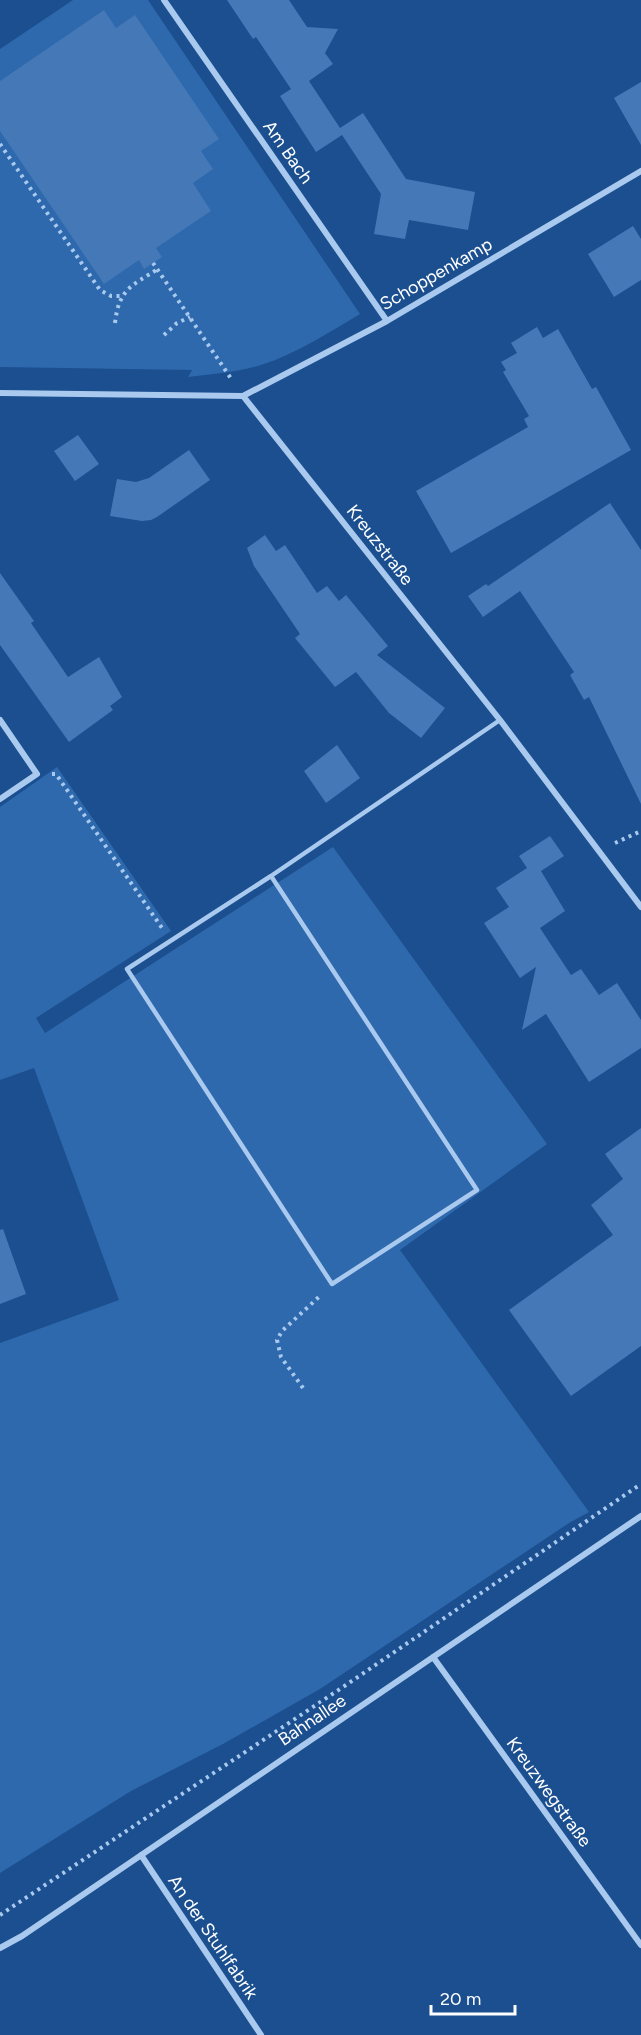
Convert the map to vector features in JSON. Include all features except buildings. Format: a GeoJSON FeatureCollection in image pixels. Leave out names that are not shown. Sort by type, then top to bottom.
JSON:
{"type":"FeatureCollection","features":[{"type":"Feature","properties":{"kind":"street","name":"Am Bach"},"geometry":{"type":"LineString","coordinates":[[164,0],[387,321]]}},
{"type":"Feature","properties":{"kind":"street","name":"Schoppenkamp"},"geometry":{"type":"LineString","coordinates":[[243,396],[387,321],[641,171]]}},
{"type":"Feature","properties":{"kind":"street"},"geometry":{"type":"LineString","coordinates":[[0,393],[243,396]]}},
{"type":"Feature","properties":{"kind":"street","name":"Kreuzstraße"},"geometry":{"type":"LineString","coordinates":[[243,396],[500,720],[641,907]]}},
{"type":"Feature","properties":{"kind":"street"},"geometry":{"type":"LineString","coordinates":[[0,720],[36,774],[0,799]]}},
{"type":"Feature","properties":{"kind":"street","name":"Bahnallee"},"geometry":{"type":"LineString","coordinates":[[0,1948],[22,1936],[641,1515]]}},
{"type":"Feature","properties":{"kind":"street","name":"Kreuzwegstraße"},"geometry":{"type":"LineString","coordinates":[[433,1657],[641,1945]]}},
{"type":"Feature","properties":{"kind":"street","name":"An der Stuhlfabrik"},"geometry":{"type":"LineString","coordinates":[[141,1855],[261,2035]]}},
{"type":"Feature","properties":{"kind":"lane"},"geometry":{"type":"LineString","coordinates":[[271,876],[477,1190],[332,1284],[127,969],[271,876],[500,720]]}},
{"type":"Feature","properties":{"kind":"path"},"geometry":{"type":"LineString","coordinates":[[0,144],[100,290],[111,296],[122,296]]}},
{"type":"Feature","properties":{"kind":"path"},"geometry":{"type":"LineString","coordinates":[[153,263],[243,396]]}},
{"type":"Feature","properties":{"kind":"path"},"geometry":{"type":"LineString","coordinates":[[115,323],[116,310],[122,296],[131,286],[158,270]]}},
{"type":"Feature","properties":{"kind":"path"},"geometry":{"type":"LineString","coordinates":[[164,335],[177,323],[190,317]]}},
{"type":"Feature","properties":{"kind":"path"},"geometry":{"type":"LineString","coordinates":[[36,774],[56,774],[171,941]]}},
{"type":"Feature","properties":{"kind":"path"},"geometry":{"type":"LineString","coordinates":[[598,852],[641,831]]}},
{"type":"Feature","properties":{"kind":"path"},"geometry":{"type":"LineString","coordinates":[[303,1388],[281,1357],[277,1340],[282,1331],[332,1284]]}},
{"type":"Feature","properties":{"kind":"path"},"geometry":{"type":"LineString","coordinates":[[0,1915],[356,1678],[641,1484]]}},
{"type":"Feature","properties":{"kind":"shaded area"},"geometry":{"type":"Polygon","coordinates":[[[73,0],[148,0],[360,314],[287,355],[261,365],[224,372],[188,377],[192,370],[0,367],[0,49],[73,0]]]}},
{"type":"Feature","properties":{"kind":"shaded area"},"geometry":{"type":"Polygon","coordinates":[[[57,767],[171,931],[36,1018],[45,1033],[333,847],[547,1144],[400,1250],[589,1512],[569,1523],[320,1689],[223,1744],[131,1791],[0,1873],[0,1343],[119,1300],[34,1068],[0,1080],[0,807],[57,767]]]}}]}
